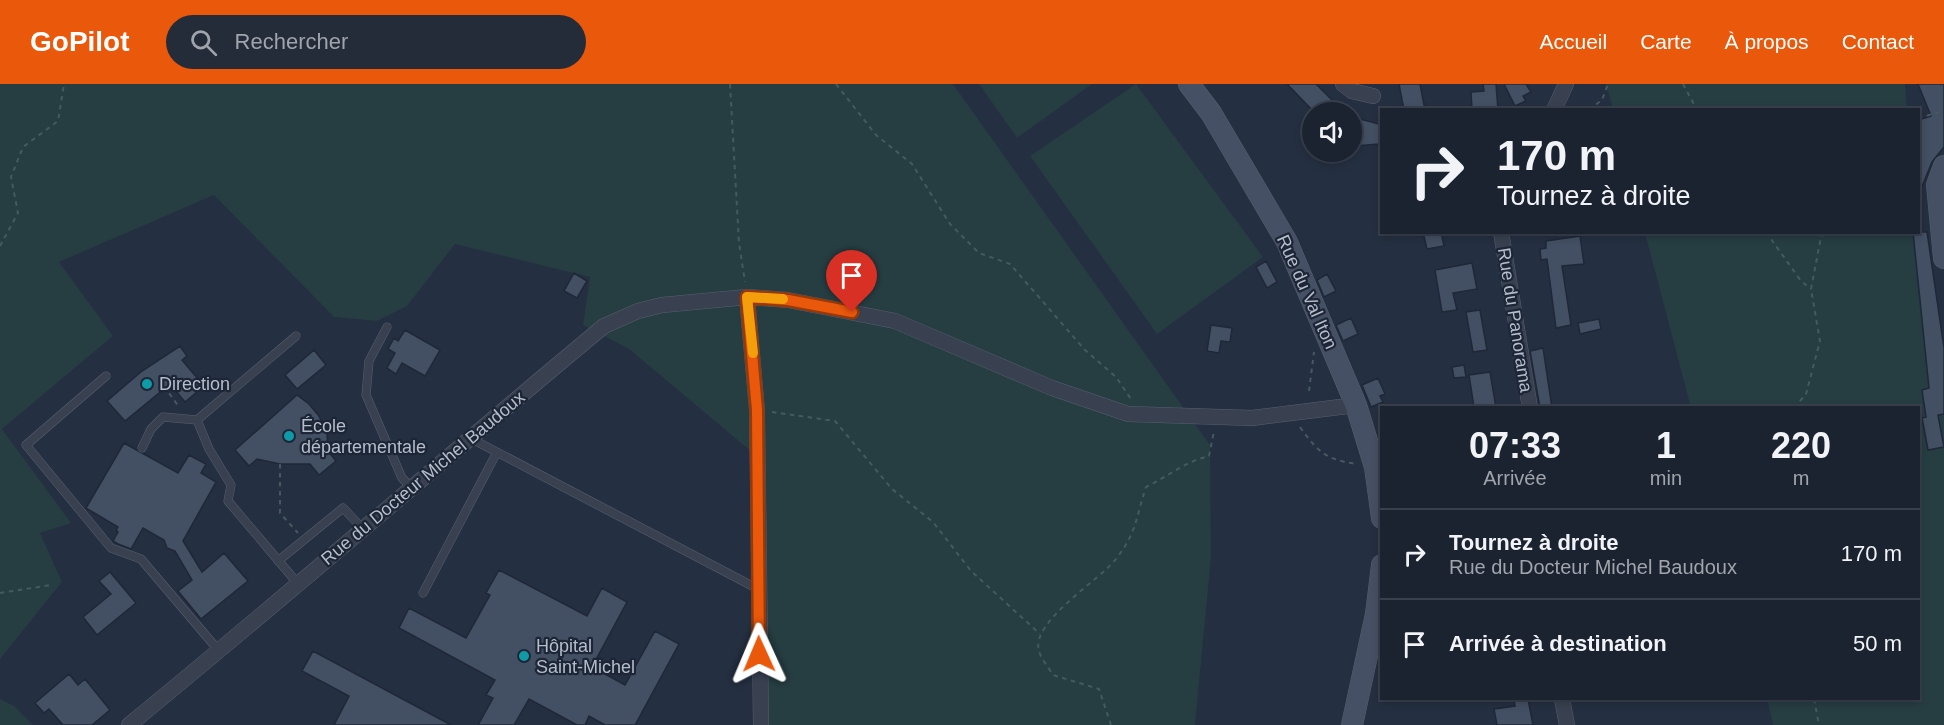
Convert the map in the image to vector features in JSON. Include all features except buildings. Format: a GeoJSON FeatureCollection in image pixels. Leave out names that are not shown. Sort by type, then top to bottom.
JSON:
{"type":"FeatureCollection","features":[{"type":"Feature","properties":{"kind":"street","name":"Rue du Val Iton"},"geometry":{"type":"LineString","coordinates":[[1189,84],[1211,113],[1287,242],[1356,405],[1375,467],[1380,503]]}},
{"type":"Feature","properties":{"kind":"street"},"geometry":{"type":"LineString","coordinates":[[1200,84],[1211,113]]}},
{"type":"Feature","properties":{"kind":"street"},"geometry":{"type":"LineString","coordinates":[[1343,84],[1352,91],[1373,96]]}},
{"type":"Feature","properties":{"kind":"street"},"geometry":{"type":"LineString","coordinates":[[1555,108],[1566,84]]}},
{"type":"Feature","properties":{"kind":"street"},"geometry":{"type":"LineString","coordinates":[[1944,166],[1937,185],[1944,258]]}},
{"type":"Feature","properties":{"kind":"street","name":"Rue du Panorama"},"geometry":{"type":"LineString","coordinates":[[1501,234],[1530,406]]}},
{"type":"Feature","properties":{"kind":"street"},"geometry":{"type":"LineString","coordinates":[[747,297],[757,410],[761,725]]}},
{"type":"Feature","properties":{"kind":"street","name":"Rue du Docteur Michel Baudoux"},"geometry":{"type":"LineString","coordinates":[[129,725],[219,651],[245,624],[299,585],[362,528],[604,326],[638,311],[662,305],[747,297],[788,300],[895,321],[973,352],[1052,388],[1128,414],[1252,418],[1356,405]]}},
{"type":"Feature","properties":{"kind":"street"},"geometry":{"type":"LineString","coordinates":[[1352,725],[1376,614],[1380,581]]}},
{"type":"Feature","properties":{"kind":"street"},"geometry":{"type":"LineString","coordinates":[[1562,700],[1567,725]]}},
{"type":"Feature","properties":{"kind":"lane"},"geometry":{"type":"LineString","coordinates":[[387,327],[369,361],[366,395],[402,478],[411,487]]}},
{"type":"Feature","properties":{"kind":"lane"},"geometry":{"type":"LineString","coordinates":[[142,448],[151,429],[163,417],[197,420],[296,336]]}},
{"type":"Feature","properties":{"kind":"lane"},"geometry":{"type":"LineString","coordinates":[[106,376],[26,445],[111,548],[141,559],[219,651]]}},
{"type":"Feature","properties":{"kind":"lane"},"geometry":{"type":"LineString","coordinates":[[197,420],[209,449],[231,485],[228,501],[299,585]]}},
{"type":"Feature","properties":{"kind":"lane"},"geometry":{"type":"LineString","coordinates":[[470,438],[758,589]]}},
{"type":"Feature","properties":{"kind":"lane"},"geometry":{"type":"LineString","coordinates":[[423,593],[497,452]]}},
{"type":"Feature","properties":{"kind":"lane"},"geometry":{"type":"LineString","coordinates":[[278,561],[343,508],[362,528]]}},
{"type":"Feature","properties":{"kind":"path"},"geometry":{"type":"LineString","coordinates":[[0,246],[18,213],[11,177],[23,147],[58,121],[64,84]]}},
{"type":"Feature","properties":{"kind":"path"},"geometry":{"type":"LineString","coordinates":[[730,84],[739,243],[747,297]]}},
{"type":"Feature","properties":{"kind":"path"},"geometry":{"type":"LineString","coordinates":[[836,84],[876,135],[912,164],[931,198],[950,224],[979,253],[1010,264],[1085,350],[1116,377],[1132,397],[1128,414]]}},
{"type":"Feature","properties":{"kind":"path"},"geometry":{"type":"LineString","coordinates":[[1592,108],[1602,100],[1608,84]]}},
{"type":"Feature","properties":{"kind":"path"},"geometry":{"type":"LineString","coordinates":[[1683,84],[1696,108]]}},
{"type":"Feature","properties":{"kind":"path"},"geometry":{"type":"LineString","coordinates":[[1920,117],[1944,111]]}},
{"type":"Feature","properties":{"kind":"path"},"geometry":{"type":"LineString","coordinates":[[1767,234],[1801,281],[1811,289]]}},
{"type":"Feature","properties":{"kind":"path"},"geometry":{"type":"LineString","coordinates":[[1796,406],[1806,394],[1820,341],[1811,289],[1821,237],[1824,234]]}},
{"type":"Feature","properties":{"kind":"path"},"geometry":{"type":"LineString","coordinates":[[1309,391],[1310,368],[1316,346],[1326,333]]}},
{"type":"Feature","properties":{"kind":"path"},"geometry":{"type":"LineString","coordinates":[[164,386],[188,419]]}},
{"type":"Feature","properties":{"kind":"path"},"geometry":{"type":"LineString","coordinates":[[757,410],[835,421],[892,489],[933,522],[971,571],[1040,634]]}},
{"type":"Feature","properties":{"kind":"path"},"geometry":{"type":"LineString","coordinates":[[1111,725],[1099,689],[1053,675],[1039,651],[1040,634],[1072,598],[1115,561],[1135,530],[1146,487],[1169,476],[1187,462],[1209,456],[1215,417]]}},
{"type":"Feature","properties":{"kind":"path"},"geometry":{"type":"LineString","coordinates":[[1290,426],[1300,427],[1315,449],[1336,462],[1375,467]]}},
{"type":"Feature","properties":{"kind":"path"},"geometry":{"type":"LineString","coordinates":[[280,464],[279,513],[304,540]]}},
{"type":"Feature","properties":{"kind":"path"},"geometry":{"type":"LineString","coordinates":[[0,593],[51,585]]}},
{"type":"Feature","properties":{"kind":"path"},"geometry":{"type":"LineString","coordinates":[[1814,700],[1819,725]]}},
{"type":"Feature","properties":{"kind":"green space"},"geometry":{"type":"Polygon","coordinates":[[[0,84],[953,84],[1210,445],[1211,557],[1195,725],[767,725],[753,453],[629,349],[583,325],[590,277],[455,244],[407,306],[377,321],[334,317],[214,195],[59,262],[113,336],[2,429],[71,523],[40,533],[62,582],[0,659],[0,84]]]}},
{"type":"Feature","properties":{"kind":"green space"},"geometry":{"type":"Polygon","coordinates":[[[979,84],[1092,84],[1017,138],[979,84]]]}},
{"type":"Feature","properties":{"kind":"green space"},"geometry":{"type":"Polygon","coordinates":[[[1136,84],[1263,257],[1157,334],[1030,156],[1136,84]]]}},
{"type":"Feature","properties":{"kind":"green space"},"geometry":{"type":"Polygon","coordinates":[[[1606,84],[1905,84],[1907,108],[1613,108],[1606,84]]]}},
{"type":"Feature","properties":{"kind":"green space"},"geometry":{"type":"Polygon","coordinates":[[[1645,234],[1916,234],[1944,365],[1944,725],[1773,725],[1767,700],[1920,700],[1920,406],[1690,406],[1645,234]]]}},
{"type":"Feature","properties":{"kind":"green space"},"geometry":{"type":"Polygon","coordinates":[[[0,699],[14,706],[33,725],[0,725],[0,699]]]}},
{"type":"Feature","properties":{"kind":"slow traffic"},"geometry":{"type":"LineString","coordinates":[[753,353],[747,297],[783,299]]}},
{"type":"Feature","properties":{"kind":"place","name":"Direction"},"geometry":{"type":"Point","coordinates":[147,384]}},
{"type":"Feature","properties":{"kind":"place","name":"École départementale"},"geometry":{"type":"Point","coordinates":[289,436]}},
{"type":"Feature","properties":{"kind":"place","name":"Hôpital Saint-Michel"},"geometry":{"type":"Point","coordinates":[524,656]}},
{"type":"Feature","properties":{"kind":"route"},"geometry":{"type":"LineString","coordinates":[[759,654],[757,410],[747,297],[788,300],[852,312]]}}]}
